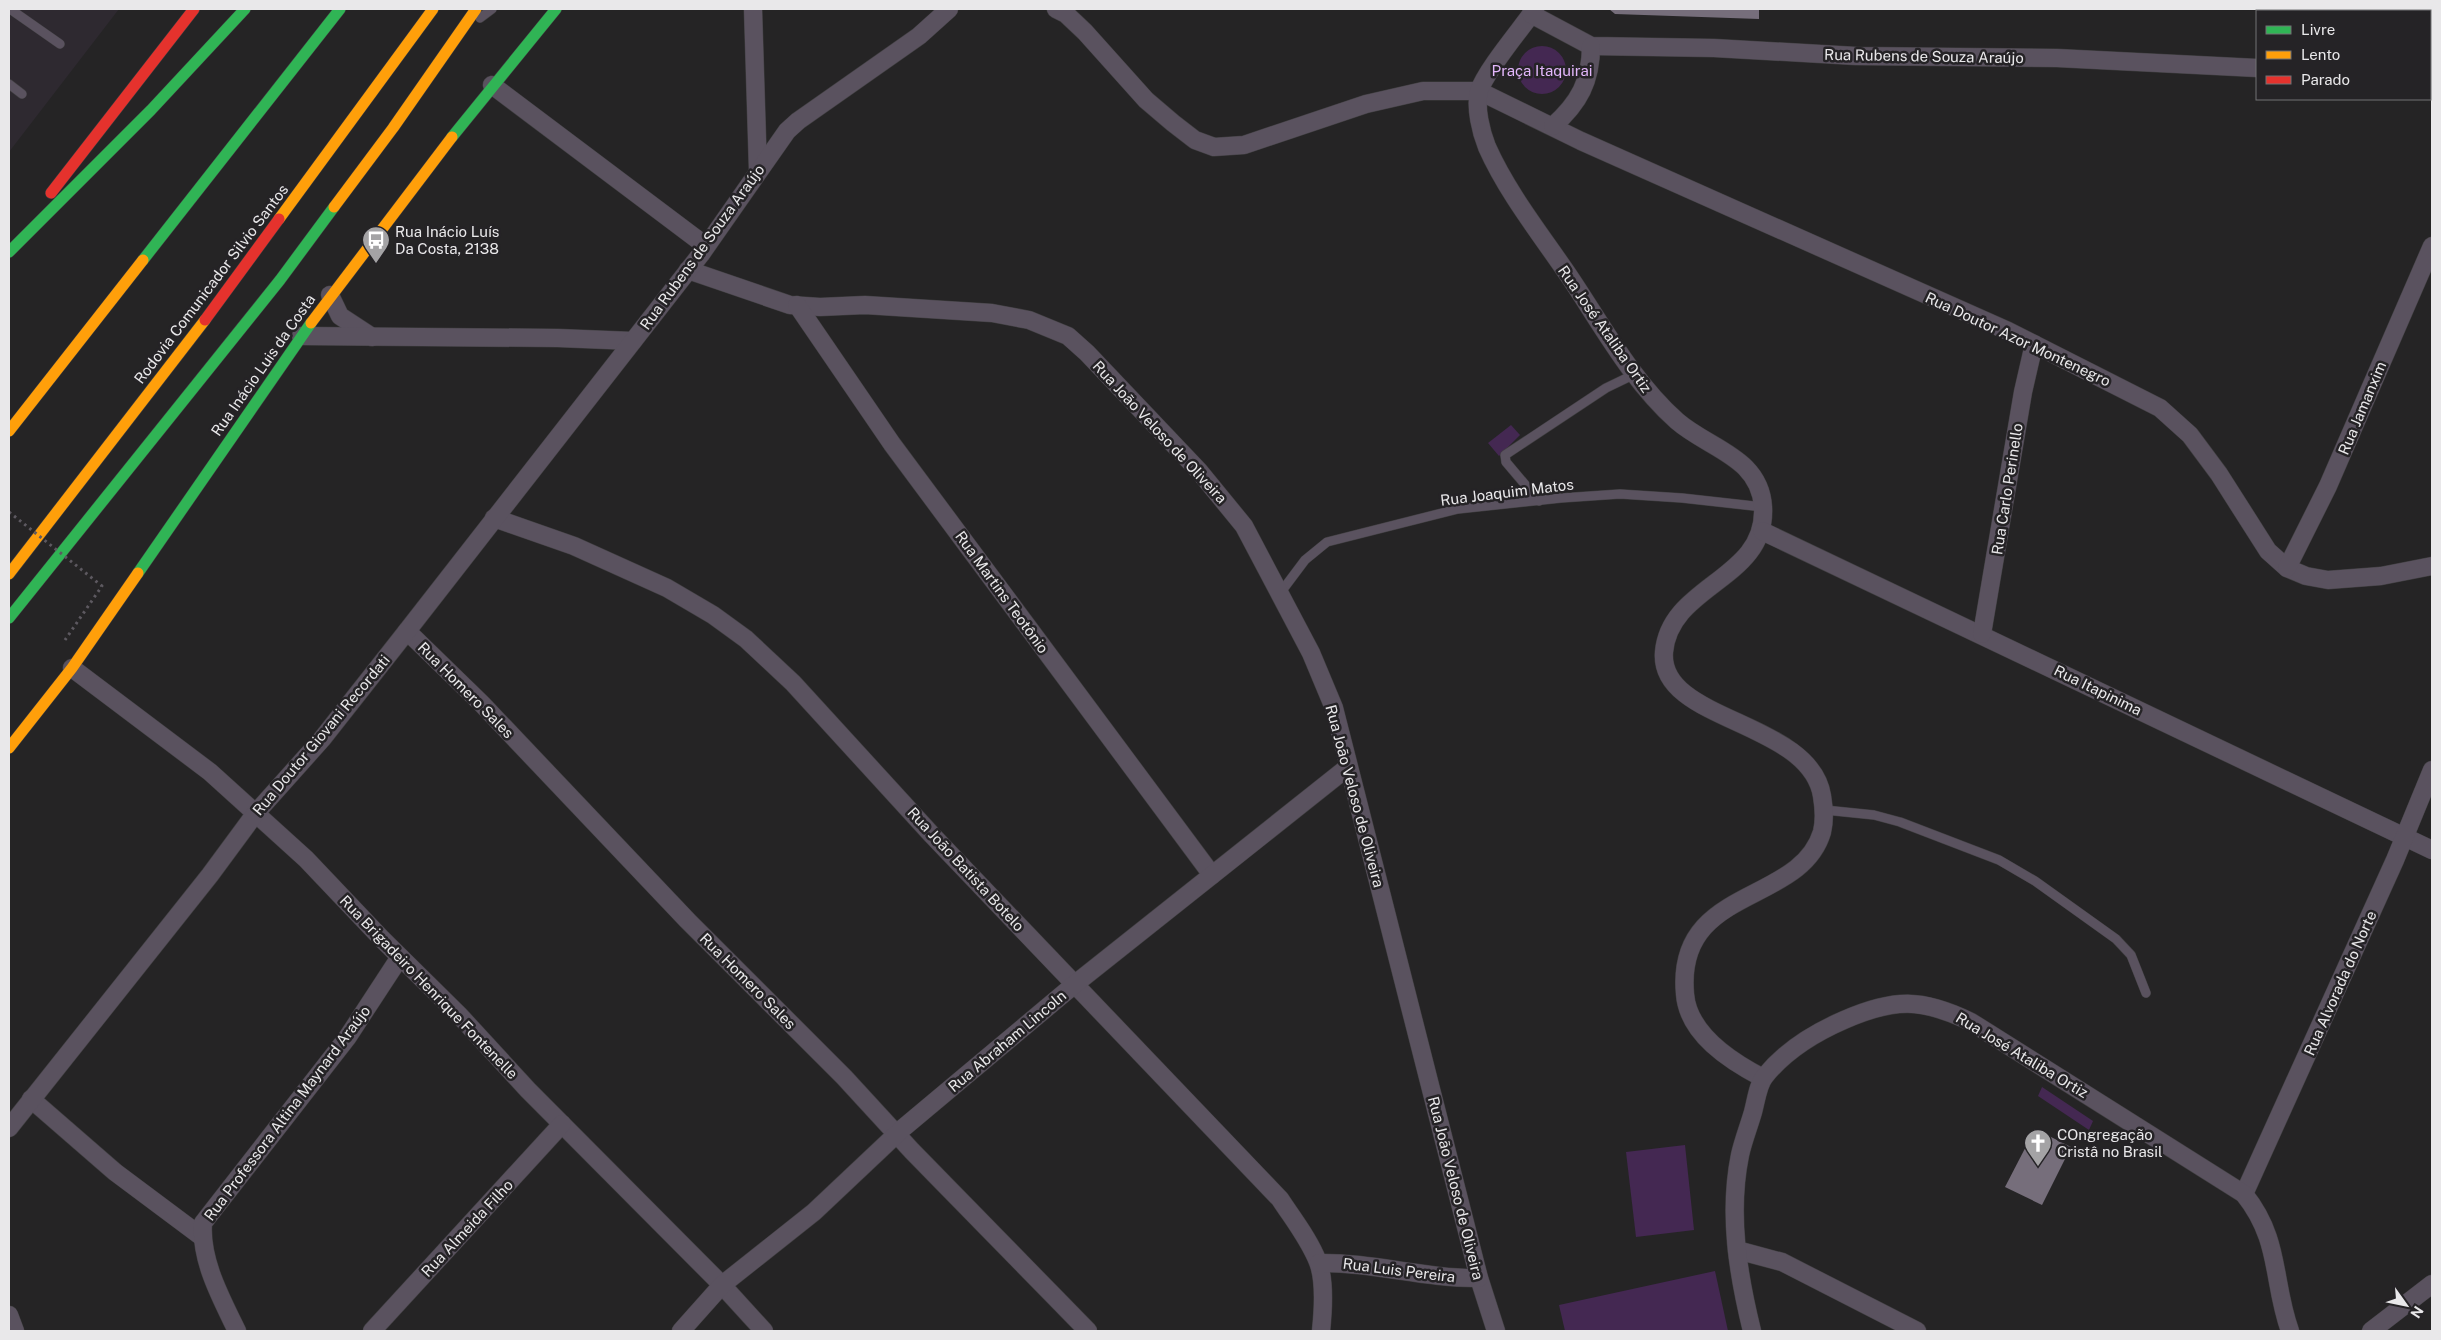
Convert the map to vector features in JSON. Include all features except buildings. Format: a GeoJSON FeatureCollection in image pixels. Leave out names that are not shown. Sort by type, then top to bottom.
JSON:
{"type":"FeatureCollection","features":[{"type":"Feature","properties":{"kind":"main road"},"geometry":{"type":"LineString","coordinates":[[9,248],[194,9]]}},
{"type":"Feature","properties":{"kind":"main road"},"geometry":{"type":"LineString","coordinates":[[9,252],[145,117],[245,9]]}},
{"type":"Feature","properties":{"kind":"main road"},"geometry":{"type":"LineString","coordinates":[[9,431],[340,9]]}},
{"type":"Feature","properties":{"kind":"main road","name":"Rodovia Comunicador Silvio Santos"},"geometry":{"type":"LineString","coordinates":[[9,574],[217,304],[433,9]]}},
{"type":"Feature","properties":{"kind":"main road"},"geometry":{"type":"LineString","coordinates":[[9,618],[280,280],[393,128],[476,9]]}},
{"type":"Feature","properties":{"kind":"main road","name":"Rua Inácio Luis da Costa"},"geometry":{"type":"LineString","coordinates":[[9,748],[72,668],[330,295],[492,85],[556,9]]}},
{"type":"Feature","properties":{"kind":"street"},"geometry":{"type":"LineString","coordinates":[[753,9],[758,171]]}},
{"type":"Feature","properties":{"kind":"street","name":"Rua Rubens de Souza Araújo"},"geometry":{"type":"LineString","coordinates":[[301,336],[558,338],[632,341],[706,246],[787,131],[798,121],[919,36],[949,9]]}},
{"type":"Feature","properties":{"kind":"street"},"geometry":{"type":"LineString","coordinates":[[1056,9],[1066,14],[1085,32],[1146,100],[1195,140],[1214,147],[1244,145],[1366,104],[1423,91],[1479,91],[1553,126],[1572,107],[1586,83],[1591,67],[1591,46],[1532,10],[1479,91]]}},
{"type":"Feature","properties":{"kind":"street","name":"Rua Rubens de Souza Araújo"},"geometry":{"type":"LineString","coordinates":[[1591,46],[1706,48],[1856,56],[2057,58],[2256,68]]}},
{"type":"Feature","properties":{"kind":"street"},"geometry":{"type":"LineString","coordinates":[[492,85],[706,246]]}},
{"type":"Feature","properties":{"kind":"street","name":"Rua José Ataliba Ortiz"},"geometry":{"type":"LineString","coordinates":[[1479,91],[1478,112],[1486,144],[1508,186],[1651,395],[1678,422],[1701,438],[1728,452],[1745,466],[1758,483],[1762,507],[1762,531]]}},
{"type":"Feature","properties":{"kind":"street","name":"Rua Doutor Azor Montenegro"},"geometry":{"type":"LineString","coordinates":[[1553,126],[2034,344],[2145,400],[2166,414],[2190,435],[2219,474],[2268,551],[2287,568],[2306,576],[2328,580],[2381,576],[2432,566]]}},
{"type":"Feature","properties":{"kind":"street","name":"Rua Jamanxim"},"geometry":{"type":"LineString","coordinates":[[2287,568],[2328,486],[2432,246]]}},
{"type":"Feature","properties":{"kind":"street","name":"Rua João Veloso de Oliveira"},"geometry":{"type":"LineString","coordinates":[[688,270],[797,305],[820,307],[865,304],[992,313],[1029,320],[1068,336],[1199,471],[1244,526],[1281,592],[1311,653],[1334,708],[1479,1278],[1496,1331]]}},
{"type":"Feature","properties":{"kind":"street"},"geometry":{"type":"LineString","coordinates":[[330,295],[340,316],[372,337]]}},
{"type":"Feature","properties":{"kind":"street","name":"Rua Martins Teotônio"},"geometry":{"type":"LineString","coordinates":[[797,305],[892,444],[1212,875]]}},
{"type":"Feature","properties":{"kind":"street","name":"Rua Doutor Giovani Recordati"},"geometry":{"type":"LineString","coordinates":[[9,1128],[210,875],[255,814],[322,738],[407,631],[632,341]]}},
{"type":"Feature","properties":{"kind":"street","name":"Rua Carlo Perinello"},"geometry":{"type":"LineString","coordinates":[[1982,634],[2023,392],[2034,344]]}},
{"type":"Feature","properties":{"kind":"street","name":"Rua João Batista Botelo"},"geometry":{"type":"LineString","coordinates":[[494,518],[574,546],[667,588],[713,615],[746,640],[793,684],[932,835],[1280,1199],[1303,1233],[1319,1264],[1323,1308],[1321,1331]]}},
{"type":"Feature","properties":{"kind":"street"},"geometry":{"type":"LineString","coordinates":[[1752,1331],[1744,1297],[1737,1250],[1734,1205],[1740,1155],[1763,1078],[1741,1067],[1709,1042],[1686,1008],[1683,974],[1689,947],[1704,926],[1736,903],[1789,874],[1807,858],[1822,833],[1824,810],[1821,786],[1806,762],[1770,737],[1686,695],[1669,679],[1664,655],[1669,628],[1686,606],[1732,571],[1755,546],[1762,531]]}},
{"type":"Feature","properties":{"kind":"street","name":"Rua Itapinima"},"geometry":{"type":"LineString","coordinates":[[1762,531],[1982,634],[2432,850]]}},
{"type":"Feature","properties":{"kind":"street","name":"Rua Homero Sales"},"geometry":{"type":"LineString","coordinates":[[407,631],[482,704],[688,921],[897,1133],[1088,1331]]}},
{"type":"Feature","properties":{"kind":"street","name":"Rua Brigadeiro Henrique Fontenelle"},"geometry":{"type":"LineString","coordinates":[[72,668],[210,772],[306,859],[400,957],[460,1016],[562,1124],[722,1285],[764,1331]]}},
{"type":"Feature","properties":{"kind":"street","name":"Rua Abraham Lincoln"},"geometry":{"type":"LineString","coordinates":[[681,1331],[722,1285],[814,1212],[897,1133],[1075,984],[1348,767]]}},
{"type":"Feature","properties":{"kind":"street","name":"Rua Alvorada do Norte"},"geometry":{"type":"LineString","coordinates":[[2244,1194],[2404,837],[2432,770]]}},
{"type":"Feature","properties":{"kind":"street","name":"Rua Professora Altina Maynard Araújo"},"geometry":{"type":"LineString","coordinates":[[237,1331],[216,1287],[202,1237],[203,1222],[347,1038],[400,957]]}},
{"type":"Feature","properties":{"kind":"street","name":"Rua José Ataliba Ortiz"},"geometry":{"type":"LineString","coordinates":[[1763,1078],[1794,1048],[1820,1030],[1870,1009],[1903,1004],[1930,1005],[1971,1022],[2244,1194],[2254,1207],[2268,1236],[2275,1258],[2281,1295],[2290,1331]]}},
{"type":"Feature","properties":{"kind":"street"},"geometry":{"type":"LineString","coordinates":[[31,1099],[115,1172],[202,1237]]}},
{"type":"Feature","properties":{"kind":"street","name":"Rua Almeida Filho"},"geometry":{"type":"LineString","coordinates":[[372,1331],[562,1124]]}},
{"type":"Feature","properties":{"kind":"street"},"geometry":{"type":"LineString","coordinates":[[1737,1250],[1782,1262],[1917,1331]]}},
{"type":"Feature","properties":{"kind":"street","name":"Rua Luis Pereira"},"geometry":{"type":"LineString","coordinates":[[1319,1264],[1354,1264],[1386,1270],[1479,1278]]}},
{"type":"Feature","properties":{"kind":"street"},"geometry":{"type":"LineString","coordinates":[[2371,1331],[2432,1284]]}},
{"type":"Feature","properties":{"kind":"street"},"geometry":{"type":"LineString","coordinates":[[9,1315],[15,1331]]}},
{"type":"Feature","properties":{"kind":"lane"},"geometry":{"type":"LineString","coordinates":[[10,9],[60,44]]}},
{"type":"Feature","properties":{"kind":"lane"},"geometry":{"type":"LineString","coordinates":[[461,31],[492,9]]}},
{"type":"Feature","properties":{"kind":"lane"},"geometry":{"type":"LineString","coordinates":[[9,84],[22,94]]}},
{"type":"Feature","properties":{"kind":"lane"},"geometry":{"type":"LineString","coordinates":[[1540,501],[1505,458],[1507,453],[1606,388],[1635,374]]}},
{"type":"Feature","properties":{"kind":"lane","name":"Rua Joaquim Matos"},"geometry":{"type":"LineString","coordinates":[[1281,592],[1305,560],[1327,542],[1458,509],[1620,494],[1682,498],[1762,507]]}},
{"type":"Feature","properties":{"kind":"lane"},"geometry":{"type":"LineString","coordinates":[[1824,810],[1836,813],[1874,815],[1900,822],[1975,849],[2006,864],[2035,881],[2116,939],[2131,955],[2146,993]]}},
{"type":"Feature","properties":{"kind":"path"},"geometry":{"type":"LineString","coordinates":[[9,512],[102,586],[65,640]]}},
{"type":"Feature","properties":{"kind":"shaded area"},"geometry":{"type":"Polygon","coordinates":[[[9,9],[119,9],[9,152],[9,9]]]}},
{"type":"Feature","properties":{"kind":"green space","name":"Praça Itaquirai"},"geometry":{"type":"Polygon","coordinates":[[[1537,46],[1547,46],[1559,53],[1566,65],[1566,75],[1559,87],[1547,94],[1537,94],[1529,90],[1522,83],[1518,75],[1518,65],[1522,57],[1529,50],[1537,46]]]}},
{"type":"Feature","properties":{"kind":"green space"},"geometry":{"type":"Polygon","coordinates":[[[1511,425],[1520,435],[1499,456],[1488,443],[1511,425]]]}},
{"type":"Feature","properties":{"kind":"green space"},"geometry":{"type":"Polygon","coordinates":[[[2042,1087],[2093,1121],[2089,1130],[2038,1096],[2042,1087]]]}},
{"type":"Feature","properties":{"kind":"green space"},"geometry":{"type":"Polygon","coordinates":[[[1685,1145],[1694,1230],[1636,1237],[1626,1152],[1685,1145]]]}},
{"type":"Feature","properties":{"kind":"green space"},"geometry":{"type":"Polygon","coordinates":[[[1715,1271],[1728,1331],[1565,1331],[1559,1305],[1715,1271]]]}},
{"type":"Feature","properties":{"kind":"traffic: fast"},"geometry":{"type":"LineString","coordinates":[[9,252],[151,110],[245,9]]}},
{"type":"Feature","properties":{"kind":"traffic: fast"},"geometry":{"type":"LineString","coordinates":[[143,260],[340,9]]}},
{"type":"Feature","properties":{"kind":"traffic: fast"},"geometry":{"type":"LineString","coordinates":[[452,137],[556,9]]}},
{"type":"Feature","properties":{"kind":"traffic: fast"},"geometry":{"type":"LineString","coordinates":[[9,618],[280,280],[334,207]]}},
{"type":"Feature","properties":{"kind":"traffic: fast"},"geometry":{"type":"LineString","coordinates":[[138,573],[311,323]]}},
{"type":"Feature","properties":{"kind":"traffic: slow"},"geometry":{"type":"LineString","coordinates":[[279,219],[433,9]]}},
{"type":"Feature","properties":{"kind":"traffic: slow"},"geometry":{"type":"LineString","coordinates":[[334,207],[393,128],[476,9]]}},
{"type":"Feature","properties":{"kind":"traffic: slow"},"geometry":{"type":"LineString","coordinates":[[311,323],[452,137]]}},
{"type":"Feature","properties":{"kind":"traffic: slow"},"geometry":{"type":"LineString","coordinates":[[9,431],[143,260]]}},
{"type":"Feature","properties":{"kind":"traffic: slow"},"geometry":{"type":"LineString","coordinates":[[9,574],[205,320]]}},
{"type":"Feature","properties":{"kind":"traffic: slow"},"geometry":{"type":"LineString","coordinates":[[9,748],[72,668],[138,573]]}},
{"type":"Feature","properties":{"kind":"traffic: jam"},"geometry":{"type":"LineString","coordinates":[[51,193],[194,9]]}},
{"type":"Feature","properties":{"kind":"traffic: jam"},"geometry":{"type":"LineString","coordinates":[[205,320],[279,219]]}},
{"type":"Feature","properties":{"kind":"place","name":"Rua Inácio Luís Da Costa, 2138"},"geometry":{"type":"Point","coordinates":[376,264]}},
{"type":"Feature","properties":{"kind":"place","name":"COngregação Cristâ no Brasil"},"geometry":{"type":"Point","coordinates":[2038,1167]}}]}
